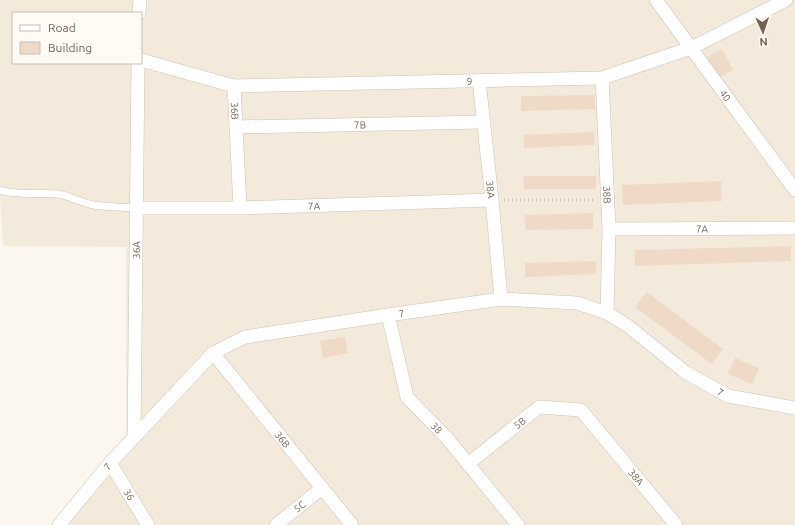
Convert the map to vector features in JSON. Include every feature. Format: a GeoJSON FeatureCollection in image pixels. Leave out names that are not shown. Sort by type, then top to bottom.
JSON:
{"type":"FeatureCollection","features":[{"type":"Feature","properties":{"kind":"street"},"geometry":{"type":"LineString","coordinates":[[140,0],[140,12]]}},
{"type":"Feature","properties":{"kind":"street","name":"40"},"geometry":{"type":"LineString","coordinates":[[656,0],[795,190]]}},
{"type":"Feature","properties":{"kind":"street","name":"9"},"geometry":{"type":"LineString","coordinates":[[142,60],[234,86],[602,78],[691,48],[786,0]]}},
{"type":"Feature","properties":{"kind":"street","name":"36A"},"geometry":{"type":"LineString","coordinates":[[134,438],[138,64]]}},
{"type":"Feature","properties":{"kind":"street","name":"38B"},"geometry":{"type":"LineString","coordinates":[[602,78],[609,229],[608,313]]}},
{"type":"Feature","properties":{"kind":"street","name":"38A"},"geometry":{"type":"LineString","coordinates":[[479,80],[501,299]]}},
{"type":"Feature","properties":{"kind":"street","name":"36B"},"geometry":{"type":"LineString","coordinates":[[234,86],[240,208]]}},
{"type":"Feature","properties":{"kind":"street","name":"7B"},"geometry":{"type":"LineString","coordinates":[[236,128],[484,122]]}},
{"type":"Feature","properties":{"kind":"street","name":"7A"},"geometry":{"type":"LineString","coordinates":[[136,208],[240,208],[492,200]]}},
{"type":"Feature","properties":{"kind":"street","name":"7A"},"geometry":{"type":"LineString","coordinates":[[609,229],[795,228]]}},
{"type":"Feature","properties":{"kind":"street","name":"7"},"geometry":{"type":"LineString","coordinates":[[59,525],[110,463],[214,353],[245,337],[501,299],[577,303],[608,313],[628,326],[685,372],[728,396],[795,408]]}},
{"type":"Feature","properties":{"kind":"street","name":"38"},"geometry":{"type":"LineString","coordinates":[[388,315],[407,397],[447,438],[518,525]]}},
{"type":"Feature","properties":{"kind":"street","name":"36B"},"geometry":{"type":"LineString","coordinates":[[214,353],[352,525]]}},
{"type":"Feature","properties":{"kind":"street","name":"5B"},"geometry":{"type":"LineString","coordinates":[[468,464],[539,407],[581,410]]}},
{"type":"Feature","properties":{"kind":"street","name":"38A"},"geometry":{"type":"LineString","coordinates":[[581,410],[676,525]]}},
{"type":"Feature","properties":{"kind":"street","name":"36"},"geometry":{"type":"LineString","coordinates":[[110,463],[148,525]]}},
{"type":"Feature","properties":{"kind":"street","name":"5C"},"geometry":{"type":"LineString","coordinates":[[276,525],[322,488]]}},
{"type":"Feature","properties":{"kind":"lane"},"geometry":{"type":"LineString","coordinates":[[0,190],[9,193],[57,194],[94,205],[136,208]]}},
{"type":"Feature","properties":{"kind":"path"},"geometry":{"type":"LineString","coordinates":[[492,200],[608,200]]}},
{"type":"Feature","properties":{"kind":"shaded area"},"geometry":{"type":"Polygon","coordinates":[[[0,0],[795,0],[795,525],[51,525],[126,435],[126,247],[3,246],[0,196],[0,0]]]}},
{"type":"Feature","properties":{"kind":"building"},"geometry":{"type":"Polygon","coordinates":[[[722,49],[733,70],[718,79],[707,57],[722,49]]]}},
{"type":"Feature","properties":{"kind":"building"},"geometry":{"type":"Polygon","coordinates":[[[595,95],[595,109],[521,111],[521,96],[595,95]]]}},
{"type":"Feature","properties":{"kind":"building"},"geometry":{"type":"Polygon","coordinates":[[[594,132],[595,145],[524,148],[524,135],[594,132]]]}},
{"type":"Feature","properties":{"kind":"building"},"geometry":{"type":"Polygon","coordinates":[[[523,176],[596,176],[596,189],[524,189],[523,176]]]}},
{"type":"Feature","properties":{"kind":"building"},"geometry":{"type":"Polygon","coordinates":[[[721,181],[722,201],[623,205],[622,185],[721,181]]]}},
{"type":"Feature","properties":{"kind":"building"},"geometry":{"type":"Polygon","coordinates":[[[593,213],[593,229],[526,230],[525,215],[593,213]]]}},
{"type":"Feature","properties":{"kind":"building"},"geometry":{"type":"Polygon","coordinates":[[[791,246],[791,261],[635,266],[635,250],[791,246]]]}},
{"type":"Feature","properties":{"kind":"building"},"geometry":{"type":"Polygon","coordinates":[[[596,261],[596,274],[525,277],[525,263],[596,261]]]}},
{"type":"Feature","properties":{"kind":"building"},"geometry":{"type":"Polygon","coordinates":[[[647,292],[723,349],[712,364],[635,307],[647,292]]]}},
{"type":"Feature","properties":{"kind":"building"},"geometry":{"type":"Polygon","coordinates":[[[345,337],[348,353],[323,358],[320,341],[345,337]]]}},
{"type":"Feature","properties":{"kind":"building"},"geometry":{"type":"Polygon","coordinates":[[[735,358],[759,368],[752,384],[728,374],[735,358]]]}}]}
